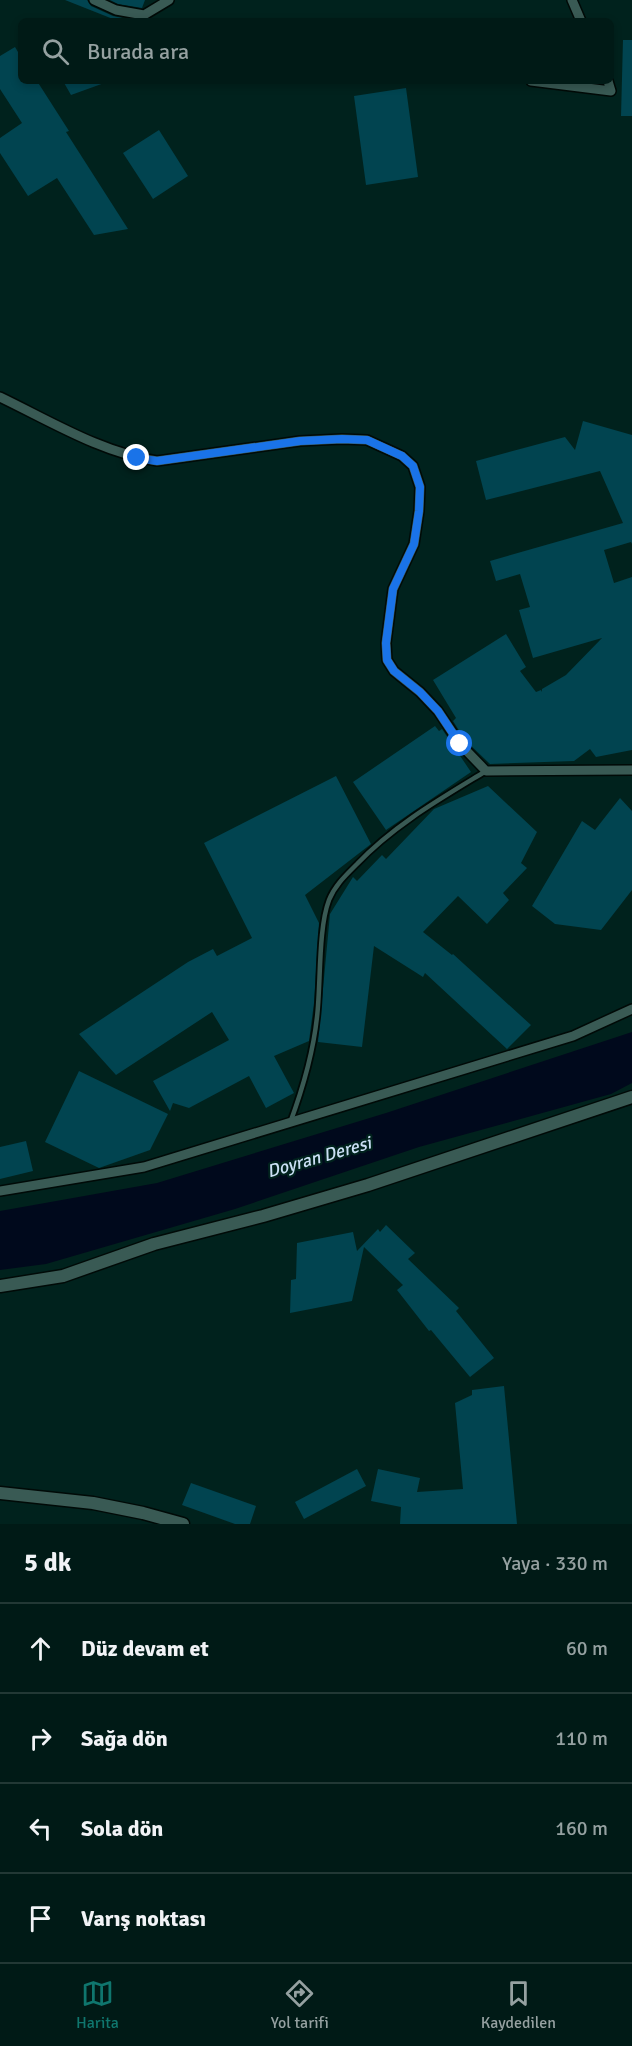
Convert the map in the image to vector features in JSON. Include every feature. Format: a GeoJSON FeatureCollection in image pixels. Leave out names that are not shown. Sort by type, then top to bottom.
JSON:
{"type":"FeatureCollection","features":[{"type":"Feature","properties":{"kind":"street"},"geometry":{"type":"LineString","coordinates":[[94,0],[116,10],[144,15],[169,0]]}},
{"type":"Feature","properties":{"kind":"street"},"geometry":{"type":"LineString","coordinates":[[572,0],[580,18]]}},
{"type":"Feature","properties":{"kind":"street"},"geometry":{"type":"LineString","coordinates":[[555,84],[610,91],[609,84]]}},
{"type":"Feature","properties":{"kind":"street"},"geometry":{"type":"LineString","coordinates":[[0,397],[82,437],[137,458],[157,461],[300,441],[342,439],[367,440],[402,456],[413,466],[420,487],[414,544],[393,589],[386,643],[387,660],[394,671],[420,692],[438,711],[460,744],[486,771],[632,770]]}},
{"type":"Feature","properties":{"kind":"street"},"geometry":{"type":"LineString","coordinates":[[0,1191],[144,1167],[573,1036],[632,1009]]}},
{"type":"Feature","properties":{"kind":"street"},"geometry":{"type":"LineString","coordinates":[[0,1286],[63,1276],[154,1244],[263,1216],[347,1191],[632,1097]]}},
{"type":"Feature","properties":{"kind":"street"},"geometry":{"type":"LineString","coordinates":[[0,1493],[93,1503],[183,1524]]}},
{"type":"Feature","properties":{"kind":"lane"},"geometry":{"type":"LineString","coordinates":[[290,1122],[307,1078],[317,1018],[324,929],[329,900],[339,882],[376,844],[414,815],[486,771]]}},
{"type":"Feature","properties":{"kind":"water","name":"Doyran Deresi"},"geometry":{"type":"Polygon","coordinates":[[[632,1032],[632,1083],[611,1094],[419,1147],[235,1209],[46,1264],[0,1270],[0,1211],[157,1183],[386,1113],[632,1032]]]}},
{"type":"Feature","properties":{"kind":"building"},"geometry":{"type":"Polygon","coordinates":[[[65,0],[87,0],[91,6],[123,18],[110,18],[65,0]]]}},
{"type":"Feature","properties":{"kind":"building"},"geometry":{"type":"Polygon","coordinates":[[[110,0],[145,0],[142,8],[118,4],[110,0]]]}},
{"type":"Feature","properties":{"kind":"building"},"geometry":{"type":"Polygon","coordinates":[[[623,40],[632,40],[632,116],[621,116],[623,40]]]}},
{"type":"Feature","properties":{"kind":"building"},"geometry":{"type":"Polygon","coordinates":[[[15,47],[18,52],[18,84],[39,84],[69,131],[66,132],[128,229],[94,235],[57,178],[28,196],[0,153],[0,138],[22,123],[0,89],[0,56],[15,47]]]}},
{"type":"Feature","properties":{"kind":"building"},"geometry":{"type":"Polygon","coordinates":[[[65,84],[101,84],[71,95],[65,84]]]}},
{"type":"Feature","properties":{"kind":"building"},"geometry":{"type":"Polygon","coordinates":[[[406,88],[418,177],[366,185],[354,96],[406,88]]]}},
{"type":"Feature","properties":{"kind":"building"},"geometry":{"type":"Polygon","coordinates":[[[159,130],[188,176],[153,199],[123,153],[159,130]]]}},
{"type":"Feature","properties":{"kind":"building"},"geometry":{"type":"Polygon","coordinates":[[[583,421],[632,435],[632,544],[631,542],[604,550],[614,583],[632,577],[632,750],[596,757],[590,749],[574,761],[490,764],[465,740],[453,721],[456,718],[433,680],[506,634],[526,667],[520,671],[536,692],[541,690],[542,692],[542,689],[566,675],[602,638],[533,658],[519,610],[530,607],[520,574],[496,581],[490,561],[623,523],[600,471],[486,500],[476,461],[565,437],[575,450],[583,421]]]}},
{"type":"Feature","properties":{"kind":"building"},"geometry":{"type":"Polygon","coordinates":[[[435,726],[439,731],[442,729],[471,772],[386,830],[353,782],[435,726]]]}},
{"type":"Feature","properties":{"kind":"building"},"geometry":{"type":"Polygon","coordinates":[[[336,776],[371,844],[305,895],[319,923],[309,1041],[274,1056],[294,1093],[266,1108],[249,1076],[189,1108],[173,1103],[170,1111],[153,1081],[229,1040],[212,1012],[116,1075],[79,1034],[188,962],[213,949],[217,956],[252,938],[204,843],[336,776]]]}},
{"type":"Feature","properties":{"kind":"building"},"geometry":{"type":"Polygon","coordinates":[[[488,786],[537,832],[521,863],[527,868],[503,893],[509,900],[487,924],[458,896],[423,932],[453,954],[531,1025],[507,1049],[425,973],[423,977],[374,946],[362,1047],[318,1042],[330,914],[353,877],[357,881],[382,855],[386,859],[434,809],[488,786]]]}},
{"type":"Feature","properties":{"kind":"building"},"geometry":{"type":"Polygon","coordinates":[[[620,798],[632,811],[632,890],[601,930],[555,924],[532,906],[582,821],[595,830],[620,798]]]}},
{"type":"Feature","properties":{"kind":"building"},"geometry":{"type":"Polygon","coordinates":[[[79,1071],[168,1114],[150,1150],[99,1168],[45,1142],[79,1071]]]}},
{"type":"Feature","properties":{"kind":"building"},"geometry":{"type":"Polygon","coordinates":[[[26,1141],[33,1171],[0,1179],[0,1147],[26,1141]]]}},
{"type":"Feature","properties":{"kind":"building"},"geometry":{"type":"Polygon","coordinates":[[[386,1225],[415,1253],[408,1259],[459,1308],[456,1311],[494,1358],[470,1377],[431,1330],[429,1331],[397,1290],[403,1285],[364,1247],[352,1301],[290,1313],[291,1280],[296,1279],[297,1243],[353,1232],[357,1251],[378,1229],[380,1232],[386,1225]]]}},
{"type":"Feature","properties":{"kind":"building"},"geometry":{"type":"Polygon","coordinates":[[[504,1386],[517,1524],[400,1524],[401,1507],[371,1501],[378,1469],[420,1478],[417,1492],[463,1489],[455,1403],[472,1395],[472,1390],[504,1386]]]}},
{"type":"Feature","properties":{"kind":"building"},"geometry":{"type":"Polygon","coordinates":[[[357,1469],[366,1486],[304,1519],[295,1502],[357,1469]]]}},
{"type":"Feature","properties":{"kind":"building"},"geometry":{"type":"Polygon","coordinates":[[[191,1483],[256,1506],[250,1524],[235,1524],[182,1505],[191,1483]]]}},
{"type":"Feature","properties":{"kind":"route"},"geometry":{"type":"LineString","coordinates":[[137,458],[157,461],[300,441],[342,439],[367,440],[402,456],[413,466],[420,487],[419,511],[414,544],[393,589],[386,643],[387,660],[394,671],[420,692],[438,711],[460,744]]}}]}
